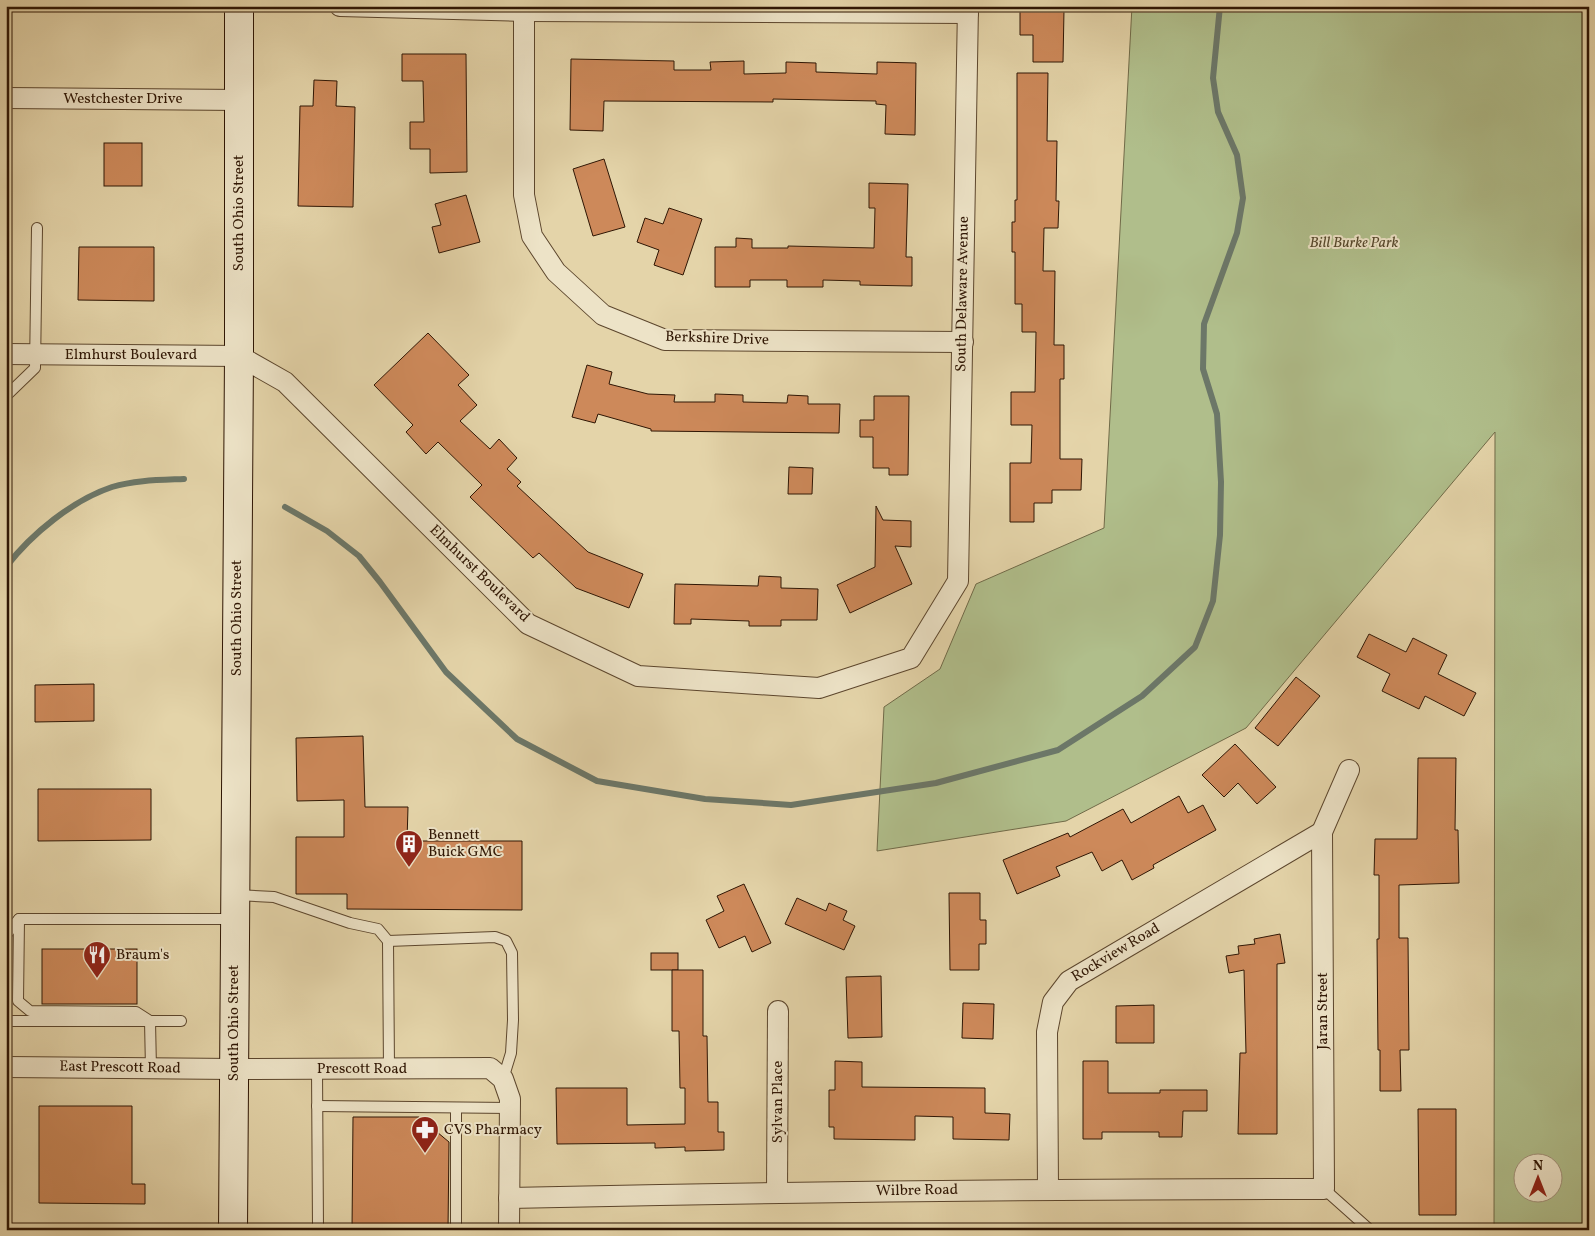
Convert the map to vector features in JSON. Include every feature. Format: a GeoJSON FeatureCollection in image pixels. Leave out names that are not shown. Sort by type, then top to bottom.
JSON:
{"type":"FeatureCollection","features":[{"type":"Feature","properties":{"kind":"main road","name":"South Ohio Street"},"geometry":{"type":"LineString","coordinates":[[232,1230],[239,356],[239,6]]}},
{"type":"Feature","properties":{"kind":"street"},"geometry":{"type":"LineString","coordinates":[[340,6],[524,9],[968,10]]}},
{"type":"Feature","properties":{"kind":"street","name":"Berkshire Drive"},"geometry":{"type":"LineString","coordinates":[[524,9],[524,195],[532,236],[556,272],[603,315],[665,340],[963,342]]}},
{"type":"Feature","properties":{"kind":"street","name":"South Delaware Avenue"},"geometry":{"type":"LineString","coordinates":[[958,581],[968,10]]}},
{"type":"Feature","properties":{"kind":"street","name":"Westchester Drive"},"geometry":{"type":"LineString","coordinates":[[6,98],[239,100]]}},
{"type":"Feature","properties":{"kind":"street","name":"Elmhurst Boulevard"},"geometry":{"type":"LineString","coordinates":[[6,354],[239,356],[285,382],[528,624],[638,676],[819,688],[911,658],[958,581]]}},
{"type":"Feature","properties":{"kind":"street"},"geometry":{"type":"LineString","coordinates":[[1322,832],[1349,770]]}},
{"type":"Feature","properties":{"kind":"street","name":"Rockview Road"},"geometry":{"type":"LineString","coordinates":[[1048,1189],[1047,1032],[1053,1002],[1068,981],[1322,832]]}},
{"type":"Feature","properties":{"kind":"street","name":"Jaran Street"},"geometry":{"type":"LineString","coordinates":[[1322,832],[1324,1189]]}},
{"type":"Feature","properties":{"kind":"street","name":"Sylvan Place"},"geometry":{"type":"LineString","coordinates":[[777,1192],[778,1011]]}},
{"type":"Feature","properties":{"kind":"street","name":"East Prescott Road"},"geometry":{"type":"LineString","coordinates":[[6,1067],[234,1069]]}},
{"type":"Feature","properties":{"kind":"street","name":"Prescott Road"},"geometry":{"type":"LineString","coordinates":[[234,1069],[389,1069],[496,1074]]}},
{"type":"Feature","properties":{"kind":"street"},"geometry":{"type":"LineString","coordinates":[[496,1074],[510,1099],[509,1230]]}},
{"type":"Feature","properties":{"kind":"street","name":"Wilbre Road"},"geometry":{"type":"LineString","coordinates":[[509,1198],[777,1192],[1048,1189],[1324,1189]]}},
{"type":"Feature","properties":{"kind":"lane"},"geometry":{"type":"LineString","coordinates":[[6,396],[35,368],[37,228]]}},
{"type":"Feature","properties":{"kind":"lane"},"geometry":{"type":"LineString","coordinates":[[6,935],[19,919],[235,907],[274,897],[341,920],[378,929],[388,941],[389,1069]]}},
{"type":"Feature","properties":{"kind":"lane"},"geometry":{"type":"LineString","coordinates":[[19,919],[18,1001],[30,1011],[136,1012],[150,1021]]}},
{"type":"Feature","properties":{"kind":"lane"},"geometry":{"type":"LineString","coordinates":[[388,941],[495,937],[506,941],[512,953],[511,1053],[496,1074]]}},
{"type":"Feature","properties":{"kind":"lane"},"geometry":{"type":"LineString","coordinates":[[6,1021],[181,1021]]}},
{"type":"Feature","properties":{"kind":"lane"},"geometry":{"type":"LineString","coordinates":[[150,1021],[151,1069]]}},
{"type":"Feature","properties":{"kind":"lane"},"geometry":{"type":"LineString","coordinates":[[317,1069],[318,1230]]}},
{"type":"Feature","properties":{"kind":"lane"},"geometry":{"type":"LineString","coordinates":[[317,1106],[510,1108]]}},
{"type":"Feature","properties":{"kind":"lane"},"geometry":{"type":"LineString","coordinates":[[456,1108],[456,1230]]}},
{"type":"Feature","properties":{"kind":"lane"},"geometry":{"type":"LineString","coordinates":[[1324,1189],[1370,1230]]}},
{"type":"Feature","properties":{"kind":"green space","name":"Bill Burke Park"},"geometry":{"type":"Polygon","coordinates":[[[1132,6],[1589,6],[1589,1230],[1494,1230],[1495,432],[1246,728],[1066,821],[877,851],[884,707],[940,669],[976,584],[1104,528],[1132,6]]]}},
{"type":"Feature","properties":{"kind":"building"},"geometry":{"type":"Polygon","coordinates":[[[1020,9],[1064,10],[1063,62],[1033,62],[1033,35],[1020,35],[1020,9]]]}},
{"type":"Feature","properties":{"kind":"building"},"geometry":{"type":"Polygon","coordinates":[[[402,54],[466,54],[467,172],[430,173],[430,149],[410,149],[410,122],[424,122],[423,81],[402,81],[402,54]]]}},
{"type":"Feature","properties":{"kind":"building"},"geometry":{"type":"Polygon","coordinates":[[[571,59],[674,61],[674,70],[711,70],[710,62],[744,61],[744,74],[786,73],[786,62],[816,63],[816,72],[877,74],[877,62],[916,63],[915,135],[885,134],[886,105],[876,104],[876,101],[773,99],[773,102],[604,101],[603,131],[570,130],[571,59]]]}},
{"type":"Feature","properties":{"kind":"building"},"geometry":{"type":"Polygon","coordinates":[[[1017,73],[1048,73],[1047,141],[1057,141],[1056,201],[1059,201],[1058,228],[1044,228],[1043,271],[1055,271],[1054,345],[1064,345],[1064,379],[1060,379],[1060,459],[1082,459],[1081,490],[1052,490],[1052,503],[1034,503],[1034,522],[1010,522],[1010,463],[1031,463],[1032,425],[1011,425],[1011,392],[1035,392],[1036,332],[1022,332],[1022,304],[1015,304],[1015,252],[1012,252],[1012,222],[1015,222],[1015,200],[1017,200],[1017,73]]]}},
{"type":"Feature","properties":{"kind":"building"},"geometry":{"type":"Polygon","coordinates":[[[314,80],[337,81],[336,106],[355,107],[353,207],[298,206],[300,106],[313,106],[314,80]]]}},
{"type":"Feature","properties":{"kind":"building"},"geometry":{"type":"Polygon","coordinates":[[[104,143],[142,143],[142,186],[104,186],[104,143]]]}},
{"type":"Feature","properties":{"kind":"building"},"geometry":{"type":"Polygon","coordinates":[[[604,159],[625,227],[593,236],[573,169],[604,159]]]}},
{"type":"Feature","properties":{"kind":"building"},"geometry":{"type":"Polygon","coordinates":[[[869,183],[908,184],[906,257],[912,257],[912,286],[860,285],[860,281],[823,280],[823,287],[787,287],[787,280],[750,280],[750,287],[715,287],[715,247],[736,247],[736,238],[752,239],[752,248],[788,248],[788,246],[874,248],[875,208],[869,208],[869,183]]]}},
{"type":"Feature","properties":{"kind":"building"},"geometry":{"type":"Polygon","coordinates":[[[466,195],[480,242],[439,253],[432,227],[441,225],[435,204],[466,195]]]}},
{"type":"Feature","properties":{"kind":"building"},"geometry":{"type":"Polygon","coordinates":[[[669,208],[702,219],[683,275],[654,265],[659,250],[637,242],[645,218],[663,224],[669,208]]]}},
{"type":"Feature","properties":{"kind":"building"},"geometry":{"type":"Polygon","coordinates":[[[79,247],[154,247],[154,301],[78,300],[79,247]]]}},
{"type":"Feature","properties":{"kind":"building"},"geometry":{"type":"Polygon","coordinates":[[[428,333],[469,375],[458,385],[477,405],[460,421],[490,449],[499,439],[517,458],[507,469],[521,482],[517,486],[588,552],[643,574],[629,608],[576,588],[539,553],[533,558],[470,497],[482,485],[438,442],[426,454],[406,432],[413,425],[374,385],[428,333]]]}},
{"type":"Feature","properties":{"kind":"building"},"geometry":{"type":"Polygon","coordinates":[[[587,365],[612,372],[609,384],[648,394],[675,395],[674,402],[715,402],[715,394],[743,395],[743,402],[787,403],[788,395],[808,396],[808,404],[840,404],[839,433],[651,431],[651,429],[598,414],[595,423],[572,417],[587,365]]]}},
{"type":"Feature","properties":{"kind":"building"},"geometry":{"type":"Polygon","coordinates":[[[874,396],[909,396],[908,475],[889,475],[889,468],[873,468],[873,437],[860,437],[860,420],[874,420],[874,396]]]}},
{"type":"Feature","properties":{"kind":"building"},"geometry":{"type":"Polygon","coordinates":[[[789,467],[813,468],[812,494],[788,494],[789,467]]]}},
{"type":"Feature","properties":{"kind":"building"},"geometry":{"type":"Polygon","coordinates":[[[876,506],[883,520],[911,521],[911,547],[895,546],[912,584],[850,613],[837,585],[875,567],[876,506]]]}},
{"type":"Feature","properties":{"kind":"building"},"geometry":{"type":"Polygon","coordinates":[[[759,576],[781,577],[781,588],[818,589],[817,620],[781,620],[781,626],[749,626],[749,621],[691,619],[691,624],[674,624],[675,584],[758,586],[759,576]]]}},
{"type":"Feature","properties":{"kind":"building"},"geometry":{"type":"Polygon","coordinates":[[[1369,634],[1406,652],[1413,638],[1447,655],[1438,674],[1476,693],[1464,716],[1425,696],[1419,709],[1382,691],[1390,674],[1357,657],[1369,634]]]}},
{"type":"Feature","properties":{"kind":"building"},"geometry":{"type":"Polygon","coordinates":[[[1296,677],[1320,696],[1278,746],[1255,728],[1296,677]]]}},
{"type":"Feature","properties":{"kind":"building"},"geometry":{"type":"Polygon","coordinates":[[[94,684],[94,721],[35,722],[35,685],[94,684]]]}},
{"type":"Feature","properties":{"kind":"building","name":"Bennett Buick GMC"},"geometry":{"type":"Polygon","coordinates":[[[363,736],[365,807],[408,807],[407,841],[522,841],[522,910],[347,909],[347,894],[296,894],[296,837],[344,837],[344,800],[297,801],[296,738],[363,736]]]}},
{"type":"Feature","properties":{"kind":"building"},"geometry":{"type":"Polygon","coordinates":[[[1235,744],[1276,787],[1257,804],[1238,783],[1224,797],[1202,775],[1235,744]]]}},
{"type":"Feature","properties":{"kind":"building"},"geometry":{"type":"Polygon","coordinates":[[[1418,758],[1456,758],[1455,830],[1458,830],[1459,883],[1399,885],[1399,938],[1408,938],[1409,1050],[1400,1050],[1401,1091],[1380,1091],[1377,939],[1379,939],[1379,875],[1374,875],[1375,839],[1417,839],[1418,758]]]}},
{"type":"Feature","properties":{"kind":"building"},"geometry":{"type":"Polygon","coordinates":[[[38,789],[151,789],[151,840],[38,841],[38,789]]]}},
{"type":"Feature","properties":{"kind":"building"},"geometry":{"type":"Polygon","coordinates":[[[1179,796],[1188,813],[1203,805],[1216,830],[1153,865],[1154,868],[1132,880],[1122,860],[1102,871],[1092,852],[1056,867],[1060,876],[1017,894],[1003,860],[1068,833],[1070,837],[1123,809],[1131,823],[1179,796]]]}},
{"type":"Feature","properties":{"kind":"building"},"geometry":{"type":"Polygon","coordinates":[[[744,884],[771,943],[752,952],[745,936],[719,948],[706,920],[724,911],[717,896],[744,884]]]}},
{"type":"Feature","properties":{"kind":"building"},"geometry":{"type":"Polygon","coordinates":[[[949,893],[980,893],[980,920],[986,920],[986,944],[979,944],[979,970],[950,970],[949,893]]]}},
{"type":"Feature","properties":{"kind":"building"},"geometry":{"type":"Polygon","coordinates":[[[797,898],[826,911],[829,903],[847,911],[843,920],[855,926],[844,950],[785,924],[797,898]]]}},
{"type":"Feature","properties":{"kind":"building"},"geometry":{"type":"Polygon","coordinates":[[[1280,934],[1285,963],[1277,964],[1277,1134],[1238,1134],[1240,1053],[1246,1053],[1244,970],[1229,973],[1226,956],[1239,954],[1238,946],[1255,944],[1254,939],[1280,934]]]}},
{"type":"Feature","properties":{"kind":"building"},"geometry":{"type":"Polygon","coordinates":[[[42,949],[137,949],[137,1004],[42,1004],[42,949]]]}},
{"type":"Feature","properties":{"kind":"building"},"geometry":{"type":"Polygon","coordinates":[[[651,953],[678,953],[678,970],[651,970],[651,953]]]}},
{"type":"Feature","properties":{"kind":"building"},"geometry":{"type":"Polygon","coordinates":[[[672,970],[703,970],[703,1036],[707,1036],[708,1102],[718,1102],[718,1132],[724,1132],[724,1150],[685,1151],[685,1147],[655,1148],[655,1143],[557,1144],[556,1088],[627,1088],[627,1125],[685,1124],[685,1088],[680,1088],[679,1031],[672,1031],[672,970]]]}},
{"type":"Feature","properties":{"kind":"building"},"geometry":{"type":"Polygon","coordinates":[[[881,976],[882,1037],[848,1038],[846,977],[881,976]]]}},
{"type":"Feature","properties":{"kind":"building"},"geometry":{"type":"Polygon","coordinates":[[[963,1003],[994,1004],[993,1039],[962,1038],[963,1003]]]}},
{"type":"Feature","properties":{"kind":"building"},"geometry":{"type":"Polygon","coordinates":[[[1154,1005],[1154,1043],[1116,1043],[1116,1006],[1154,1005]]]}},
{"type":"Feature","properties":{"kind":"building"},"geometry":{"type":"Polygon","coordinates":[[[835,1061],[862,1062],[862,1087],[985,1088],[985,1113],[1010,1114],[1009,1140],[953,1139],[953,1117],[915,1116],[915,1140],[834,1139],[834,1127],[829,1127],[829,1090],[835,1090],[835,1061]]]}},
{"type":"Feature","properties":{"kind":"building"},"geometry":{"type":"Polygon","coordinates":[[[1083,1061],[1108,1061],[1108,1093],[1160,1093],[1160,1090],[1207,1090],[1207,1111],[1183,1111],[1182,1137],[1159,1137],[1159,1132],[1102,1132],[1102,1139],[1083,1139],[1083,1061]]]}},
{"type":"Feature","properties":{"kind":"building"},"geometry":{"type":"Polygon","coordinates":[[[39,1106],[132,1106],[132,1184],[145,1184],[145,1204],[39,1203],[39,1106]]]}},
{"type":"Feature","properties":{"kind":"building"},"geometry":{"type":"Polygon","coordinates":[[[1418,1109],[1456,1109],[1456,1215],[1419,1215],[1418,1109]]]}},
{"type":"Feature","properties":{"kind":"building","name":"CVS Pharmacy"},"geometry":{"type":"Polygon","coordinates":[[[353,1117],[419,1117],[449,1142],[448,1230],[352,1230],[353,1117]]]}},
{"type":"Feature","properties":{"kind":"waterway"},"geometry":{"type":"LineString","coordinates":[[285,507],[327,531],[359,556],[446,672],[517,739],[597,781],[705,799],[791,805],[936,783],[1058,750],[1142,696],[1195,647],[1213,601],[1220,535],[1221,482],[1217,414],[1203,369],[1204,324],[1237,233],[1243,198],[1237,155],[1218,112],[1213,78],[1220,6]]}},
{"type":"Feature","properties":{"kind":"waterway"},"geometry":{"type":"LineString","coordinates":[[6,567],[40,531],[82,500],[112,487],[130,483],[184,479]]}},
{"type":"Feature","properties":{"kind":"place","name":"Bennett Buick GMC"},"geometry":{"type":"Point","coordinates":[409,868]}},
{"type":"Feature","properties":{"kind":"place","name":"Braum's"},"geometry":{"type":"Point","coordinates":[97,979]}},
{"type":"Feature","properties":{"kind":"place","name":"CVS Pharmacy"},"geometry":{"type":"Point","coordinates":[425,1154]}}]}
